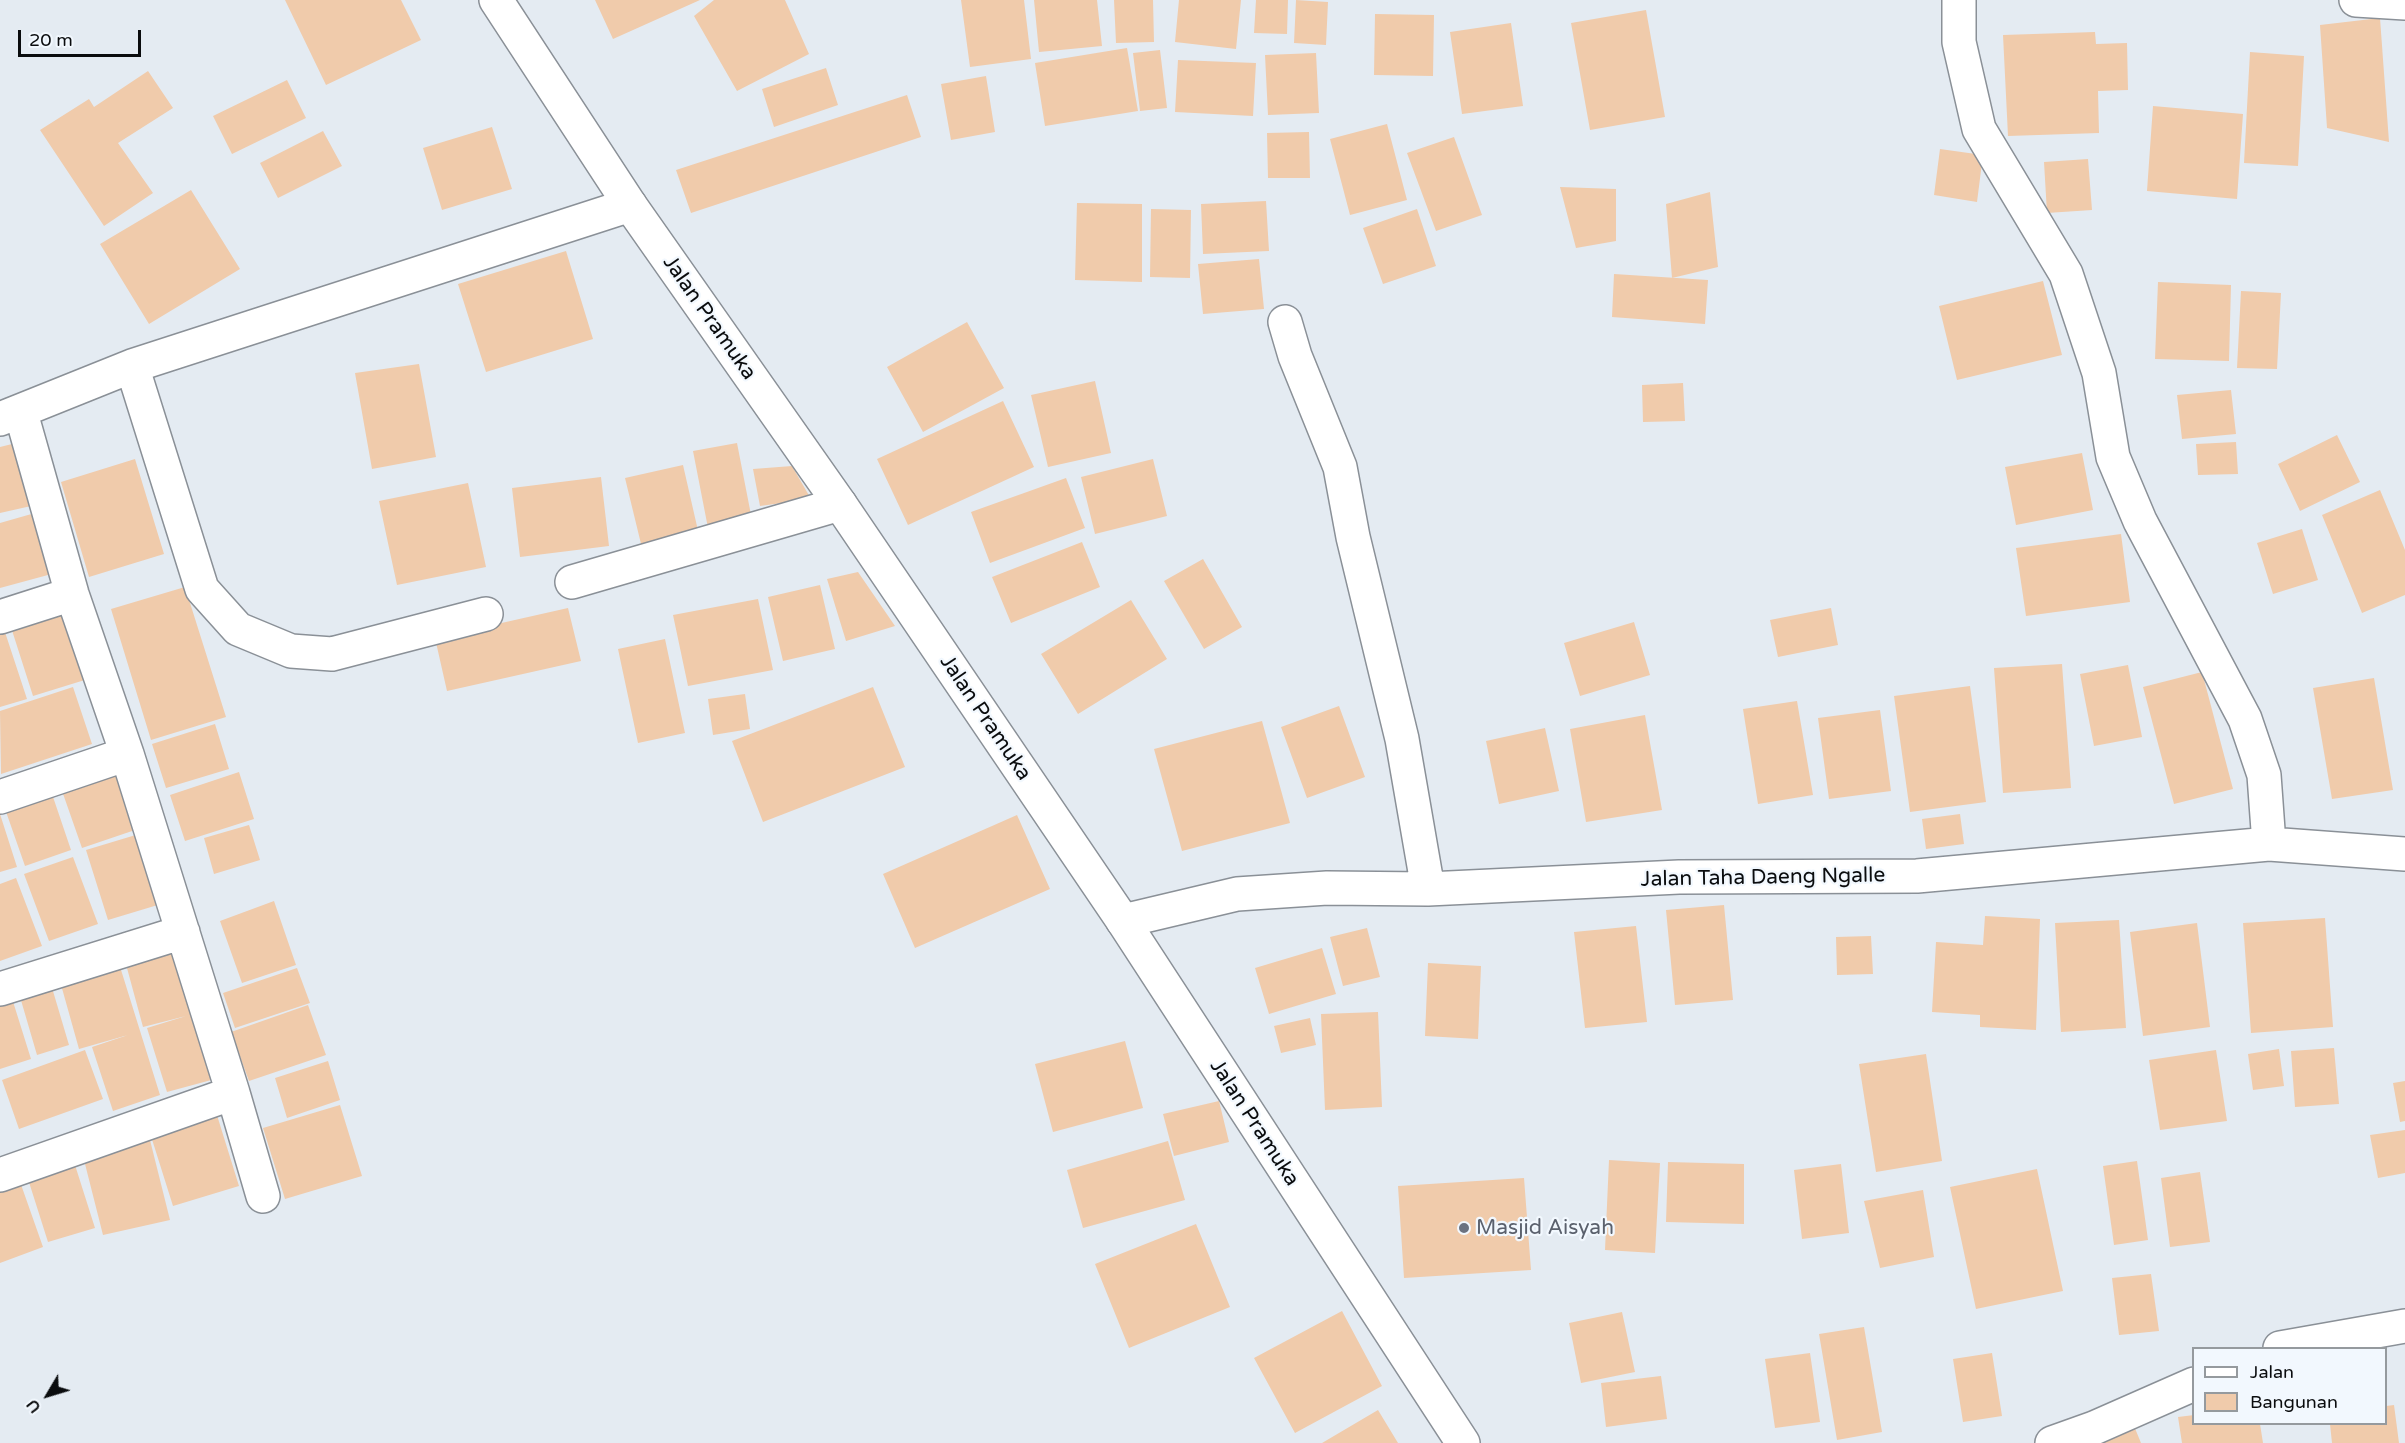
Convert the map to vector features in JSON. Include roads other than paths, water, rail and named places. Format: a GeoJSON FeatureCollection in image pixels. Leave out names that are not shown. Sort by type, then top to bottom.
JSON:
{"type":"FeatureCollection","features":[{"type":"Feature","properties":{"kind":"street","name":"Jalan Pramuka"},"geometry":{"type":"LineString","coordinates":[[496,0],[630,205],[840,504],[1123,921],[1463,1443]]}},
{"type":"Feature","properties":{"kind":"street"},"geometry":{"type":"LineString","coordinates":[[1959,0],[1959,42],[1979,129],[2066,274],[2098,374],[2113,457],[2140,521],[2246,719],[2264,775],[2269,844]]}},
{"type":"Feature","properties":{"kind":"street"},"geometry":{"type":"LineString","coordinates":[[2356,0],[2405,3]]}},
{"type":"Feature","properties":{"kind":"street"},"geometry":{"type":"LineString","coordinates":[[263,1196],[127,754],[10,416],[132,366],[630,205]]}},
{"type":"Feature","properties":{"kind":"street"},"geometry":{"type":"LineString","coordinates":[[1285,322],[1295,356],[1340,467],[1353,537],[1402,740],[1428,889]]}},
{"type":"Feature","properties":{"kind":"street"},"geometry":{"type":"LineString","coordinates":[[132,366],[202,589],[238,629],[291,651],[332,654],[486,614]]}},
{"type":"Feature","properties":{"kind":"street"},"geometry":{"type":"LineString","coordinates":[[572,582],[840,504]]}},
{"type":"Feature","properties":{"kind":"street"},"geometry":{"type":"LineString","coordinates":[[0,617],[72,594]]}},
{"type":"Feature","properties":{"kind":"street"},"geometry":{"type":"LineString","coordinates":[[0,797],[127,754]]}},
{"type":"Feature","properties":{"kind":"street","name":"Jalan Taha Daeng Ngalle"},"geometry":{"type":"LineString","coordinates":[[1123,921],[1237,894],[1327,888],[1428,889],[1679,877],[1917,876],[2269,844],[2405,854]]}},
{"type":"Feature","properties":{"kind":"street"},"geometry":{"type":"LineString","coordinates":[[0,989],[183,932]]}},
{"type":"Feature","properties":{"kind":"street"},"geometry":{"type":"LineString","coordinates":[[0,1175],[233,1093]]}},
{"type":"Feature","properties":{"kind":"street"},"geometry":{"type":"LineString","coordinates":[[2286,1347],[2405,1326]]}},
{"type":"Feature","properties":{"kind":"street"},"geometry":{"type":"LineString","coordinates":[[2052,1443],[2094,1428],[2192,1384]]}},
{"type":"Feature","properties":{"kind":"place","name":"Masjid Aisyah"},"geometry":{"type":"Point","coordinates":[1464,1228]}}]}
